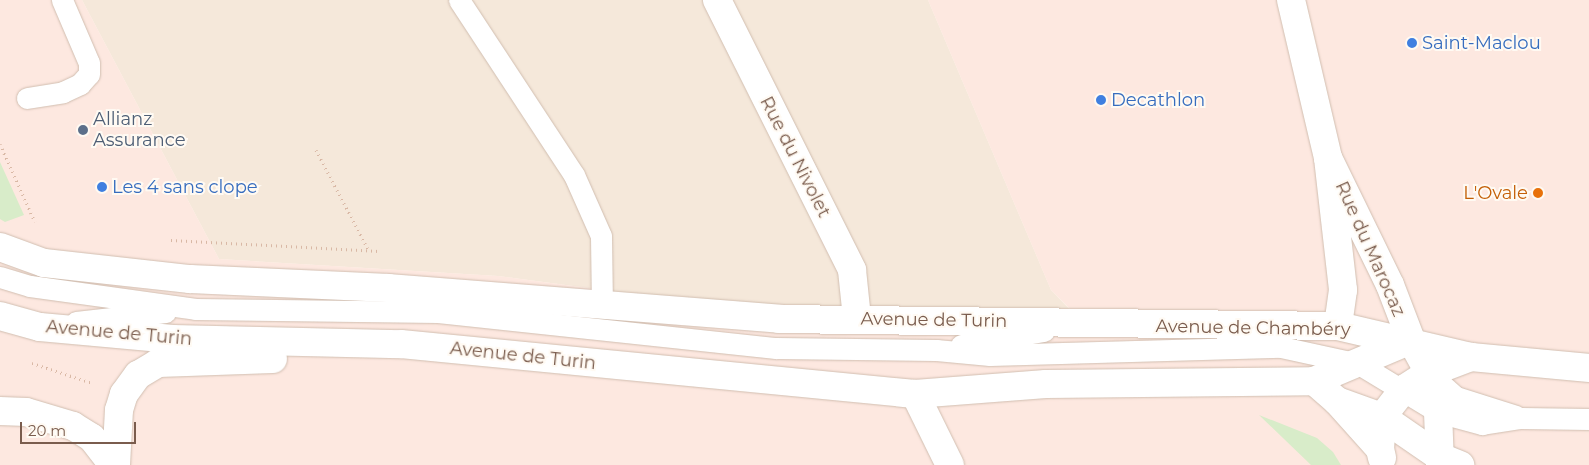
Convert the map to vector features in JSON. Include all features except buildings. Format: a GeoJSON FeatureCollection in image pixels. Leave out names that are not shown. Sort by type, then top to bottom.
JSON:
{"type":"FeatureCollection","features":[{"type":"Feature","properties":{"kind":"main road","name":"Rue du Nivolet"},"geometry":{"type":"LineString","coordinates":[[717,0],[852,270],[857,318]]}},
{"type":"Feature","properties":{"kind":"main road","name":"Rue du Marocaz"},"geometry":{"type":"LineString","coordinates":[[1291,0],[1328,158],[1343,290],[1338,326]]}},
{"type":"Feature","properties":{"kind":"main road","name":"Rue du Marocaz"},"geometry":{"type":"LineString","coordinates":[[1328,158],[1390,285],[1411,340],[1429,373],[1447,462]]}},
{"type":"Feature","properties":{"kind":"main road","name":"Avenue de Turin"},"geometry":{"type":"LineString","coordinates":[[0,247],[44,263],[190,279],[389,288],[602,307],[779,319],[857,318],[1034,322]]}},
{"type":"Feature","properties":{"kind":"main road","name":"Avenue de Turin"},"geometry":{"type":"LineString","coordinates":[[0,316],[40,327],[172,339],[401,344],[915,394],[1046,384],[1314,381]]}},
{"type":"Feature","properties":{"kind":"main road","name":"Avenue de Chambéry"},"geometry":{"type":"LineString","coordinates":[[1034,322],[1076,325],[1338,326],[1411,340],[1470,356],[1589,368]]}},
{"type":"Feature","properties":{"kind":"main road"},"geometry":{"type":"LineString","coordinates":[[1382,457],[1337,402],[1314,381],[1359,364],[1411,340]]}},
{"type":"Feature","properties":{"kind":"main road"},"geometry":{"type":"LineString","coordinates":[[115,465],[119,410],[124,394],[138,375],[158,363],[268,359],[365,360],[401,344]]}},
{"type":"Feature","properties":{"kind":"main road"},"geometry":{"type":"LineString","coordinates":[[1382,457],[1382,417],[1404,389],[1429,373],[1470,356]]}},
{"type":"Feature","properties":{"kind":"main road"},"geometry":{"type":"LineString","coordinates":[[915,394],[950,465]]}},
{"type":"Feature","properties":{"kind":"main road"},"geometry":{"type":"LineString","coordinates":[[1337,402],[1382,417],[1447,462]]}},
{"type":"Feature","properties":{"kind":"main road"},"geometry":{"type":"LineString","coordinates":[[3,413],[26,412],[73,426],[92,438],[115,465]]}},
{"type":"Feature","properties":{"kind":"lane"},"geometry":{"type":"LineString","coordinates":[[27,98],[63,92],[80,84],[88,74],[89,63],[62,0]]}},
{"type":"Feature","properties":{"kind":"lane"},"geometry":{"type":"LineString","coordinates":[[459,0],[574,174],[601,236],[602,307]]}},
{"type":"Feature","properties":{"kind":"lane"},"geometry":{"type":"LineString","coordinates":[[0,276],[30,286],[195,309],[438,312],[776,348],[936,350],[990,355],[1281,347],[1359,364],[1404,389],[1438,412],[1482,424],[1521,418],[1589,419]]}},
{"type":"Feature","properties":{"kind":"lane"},"geometry":{"type":"LineString","coordinates":[[40,327],[195,309]]}},
{"type":"Feature","properties":{"kind":"lane"},"geometry":{"type":"LineString","coordinates":[[936,350],[1076,325]]}},
{"type":"Feature","properties":{"kind":"lane"},"geometry":{"type":"LineString","coordinates":[[1429,373],[1456,397],[1521,418]]}},
{"type":"Feature","properties":{"kind":"path"},"geometry":{"type":"LineString","coordinates":[[316,150],[389,288]]}},
{"type":"Feature","properties":{"kind":"path"},"geometry":{"type":"LineString","coordinates":[[24,360],[124,394]]}},
{"type":"Feature","properties":{"kind":"shaded area"},"geometry":{"type":"Polygon","coordinates":[[[0,0],[82,0],[219,259],[498,276],[700,303],[1076,315],[1051,290],[928,0],[1589,0],[1589,465],[0,465],[0,0]]]}},
{"type":"Feature","properties":{"kind":"shaded area"},"geometry":{"type":"Polygon","coordinates":[[[82,0],[928,0],[1051,290],[1076,316],[700,303],[498,276],[219,259],[82,0]]]}},
{"type":"Feature","properties":{"kind":"green space"},"geometry":{"type":"Polygon","coordinates":[[[0,162],[24,215],[5,222],[0,219],[0,162]]]}},
{"type":"Feature","properties":{"kind":"green space"},"geometry":{"type":"Polygon","coordinates":[[[1259,415],[1317,438],[1333,452],[1341,465],[1311,465],[1259,415]]]}},
{"type":"Feature","properties":{"kind":"place","name":"Saint-Maclou"},"geometry":{"type":"Point","coordinates":[1412,43]}},
{"type":"Feature","properties":{"kind":"place","name":"Decathlon"},"geometry":{"type":"Point","coordinates":[1101,100]}},
{"type":"Feature","properties":{"kind":"place","name":"Allianz Assurance"},"geometry":{"type":"Point","coordinates":[83,130]}},
{"type":"Feature","properties":{"kind":"place","name":"Les 4 sans clope"},"geometry":{"type":"Point","coordinates":[102,187]}},
{"type":"Feature","properties":{"kind":"place","name":"L'Ovale"},"geometry":{"type":"Point","coordinates":[1538,193]}}]}
